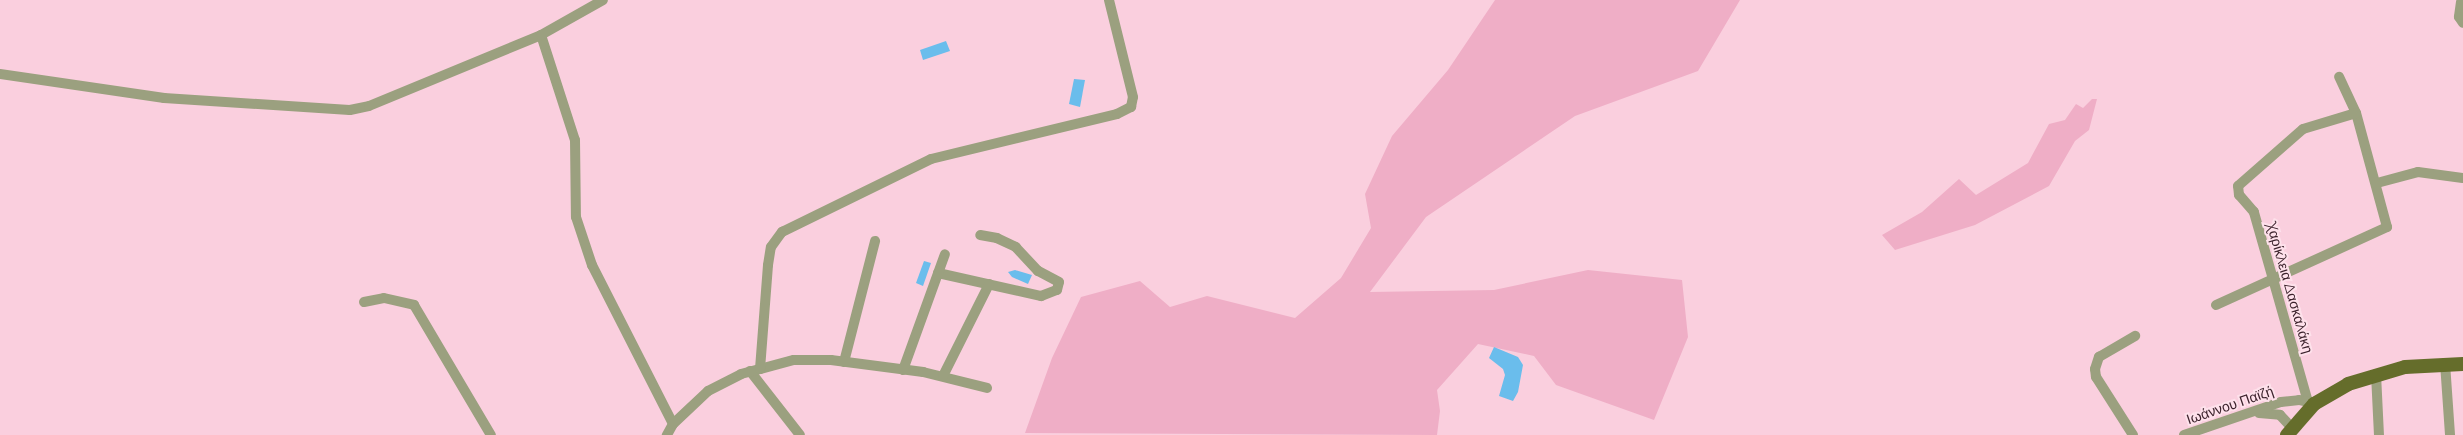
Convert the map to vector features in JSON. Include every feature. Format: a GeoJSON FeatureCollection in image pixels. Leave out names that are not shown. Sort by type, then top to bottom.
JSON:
{"type":"FeatureCollection","features":[{"type":"Feature","properties":{"kind":"main road"},"geometry":{"type":"LineString","coordinates":[[2289,432],[2311,403],[2348,384],[2376,374],[2405,367],[2445,363],[2463,364]]}},
{"type":"Feature","properties":{"kind":"street"},"geometry":{"type":"LineString","coordinates":[[0,74],[164,98],[350,110],[376,103],[541,35],[603,0]]}},
{"type":"Feature","properties":{"kind":"street"},"geometry":{"type":"LineString","coordinates":[[800,435],[755,370],[770,247],[782,232],[931,159],[1117,114],[1131,107],[1133,97],[1109,0]]}},
{"type":"Feature","properties":{"kind":"street"},"geometry":{"type":"LineString","coordinates":[[2461,2],[2459,17],[2463,24]]}},
{"type":"Feature","properties":{"kind":"street"},"geometry":{"type":"LineString","coordinates":[[541,35],[574,140],[576,218],[592,265],[674,424]]}},
{"type":"Feature","properties":{"kind":"street"},"geometry":{"type":"LineString","coordinates":[[2216,305],[2387,227],[2377,183],[2356,113],[2339,77]]}},
{"type":"Feature","properties":{"kind":"street","name":"Χαρίκλεια Δασκαλάκη"},"geometry":{"type":"LineString","coordinates":[[2311,403],[2254,212],[2239,194],[2238,186],[2303,129],[2356,113]]}},
{"type":"Feature","properties":{"kind":"street"},"geometry":{"type":"LineString","coordinates":[[2377,183],[2418,172],[2463,178]]}},
{"type":"Feature","properties":{"kind":"street"},"geometry":{"type":"LineString","coordinates":[[938,273],[1041,296],[1057,290],[1059,282],[1038,271],[1016,247],[996,238],[980,236]]}},
{"type":"Feature","properties":{"kind":"street"},"geometry":{"type":"LineString","coordinates":[[844,362],[875,241]]}},
{"type":"Feature","properties":{"kind":"street"},"geometry":{"type":"LineString","coordinates":[[903,370],[945,254]]}},
{"type":"Feature","properties":{"kind":"street"},"geometry":{"type":"LineString","coordinates":[[943,376],[989,284]]}},
{"type":"Feature","properties":{"kind":"street"},"geometry":{"type":"LineString","coordinates":[[364,302],[384,298],[414,305],[491,435]]}},
{"type":"Feature","properties":{"kind":"street"},"geometry":{"type":"LineString","coordinates":[[2133,435],[2096,377],[2094,369],[2099,357],[2135,336]]}},
{"type":"Feature","properties":{"kind":"street"},"geometry":{"type":"LineString","coordinates":[[667,435],[674,424],[708,391],[755,370],[794,360],[844,362],[903,370],[943,376],[987,388]]}},
{"type":"Feature","properties":{"kind":"street"},"geometry":{"type":"LineString","coordinates":[[2445,363],[2450,435]]}},
{"type":"Feature","properties":{"kind":"street"},"geometry":{"type":"LineString","coordinates":[[2376,374],[2379,435]]}},
{"type":"Feature","properties":{"kind":"street"},"geometry":{"type":"LineString","coordinates":[[2281,402],[2280,415],[2289,432]]}},
{"type":"Feature","properties":{"kind":"street","name":"Ιωάννου Παϊζή"},"geometry":{"type":"LineString","coordinates":[[2184,435],[2255,413],[2281,402],[2311,403]]}},
{"type":"Feature","properties":{"kind":"street"},"geometry":{"type":"LineString","coordinates":[[2255,413],[2280,415]]}},
{"type":"Feature","properties":{"kind":"shaded area"},"geometry":{"type":"Polygon","coordinates":[[[1495,0],[1740,0],[1698,71],[1575,116],[1426,217],[1370,292],[1494,290],[1588,270],[1682,280],[1688,337],[1654,420],[1556,385],[1534,356],[1478,344],[1437,390],[1440,411],[1437,435],[1025,433],[1052,358],[1081,297],[1140,281],[1170,307],[1207,296],[1295,318],[1341,278],[1371,228],[1365,194],[1392,136],[1448,70],[1495,0]]]}},
{"type":"Feature","properties":{"kind":"shaded area"},"geometry":{"type":"Polygon","coordinates":[[[2092,99],[2097,99],[2089,130],[2075,141],[2049,186],[1975,225],[1895,250],[1882,235],[1922,212],[1959,179],[1976,195],[2028,163],[2049,124],[2065,120],[2076,104],[2083,108],[2092,99]]]}},
{"type":"Feature","properties":{"kind":"water"},"geometry":{"type":"Polygon","coordinates":[[[946,41],[950,51],[923,60],[920,50],[946,41]]]}},
{"type":"Feature","properties":{"kind":"water"},"geometry":{"type":"Polygon","coordinates":[[[1074,79],[1085,80],[1080,107],[1069,104],[1074,79]]]}},
{"type":"Feature","properties":{"kind":"water"},"geometry":{"type":"Polygon","coordinates":[[[924,261],[931,263],[923,286],[916,283],[924,261]]]}},
{"type":"Feature","properties":{"kind":"water"},"geometry":{"type":"Polygon","coordinates":[[[1015,270],[1032,275],[1028,284],[1012,277],[1008,272],[1015,270]]]}},
{"type":"Feature","properties":{"kind":"water"},"geometry":{"type":"Polygon","coordinates":[[[1494,347],[1518,357],[1523,365],[1518,392],[1513,401],[1499,396],[1505,375],[1503,369],[1489,358],[1494,347]]]}}]}
